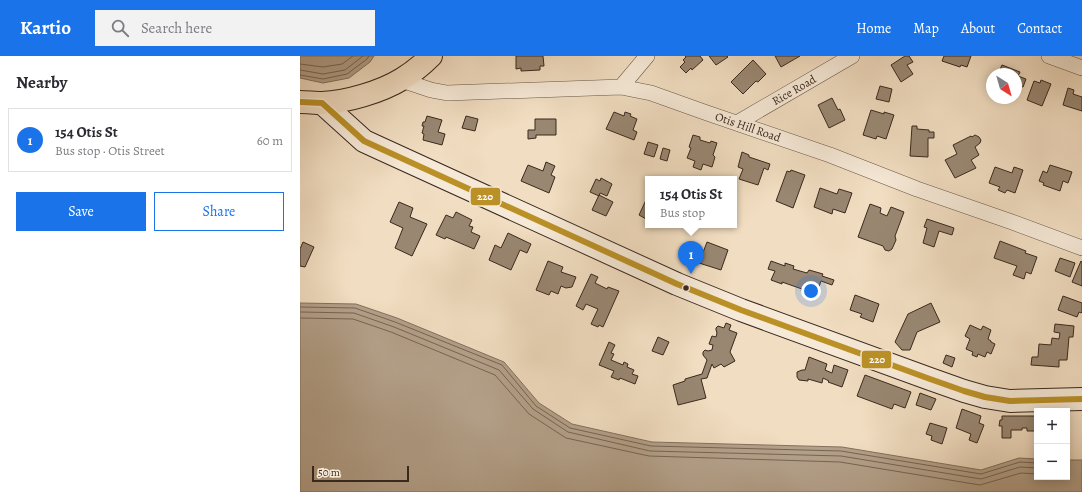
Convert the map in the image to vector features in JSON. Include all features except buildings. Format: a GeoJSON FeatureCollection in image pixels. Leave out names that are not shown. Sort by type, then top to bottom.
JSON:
{"type":"FeatureCollection","features":[{"type":"Feature","properties":{"kind":"main road"},"geometry":{"type":"LineString","coordinates":[[300,102],[322,103],[354,99],[376,92],[401,80],[422,65],[431,56]]}},
{"type":"Feature","properties":{"kind":"street"},"geometry":{"type":"LineString","coordinates":[[622,87],[647,56]]}},
{"type":"Feature","properties":{"kind":"street","name":"Rice Road"},"geometry":{"type":"LineString","coordinates":[[736,123],[852,56]]}},
{"type":"Feature","properties":{"kind":"street"},"geometry":{"type":"LineString","coordinates":[[1049,56],[1082,68]]}},
{"type":"Feature","properties":{"kind":"street","name":"Otis Hill Road"},"geometry":{"type":"LineString","coordinates":[[401,80],[430,90],[447,93],[622,87],[651,93],[830,155],[917,189],[1019,224],[1082,248]]}},
{"type":"Feature","properties":{"kind":"street"},"geometry":{"type":"LineString","coordinates":[[322,103],[364,141],[377,148],[677,284],[741,310],[971,393],[1010,401],[1080,395]]}},
{"type":"Feature","properties":{"kind":"water"},"geometry":{"type":"Polygon","coordinates":[[[300,56],[374,56],[370,62],[349,78],[323,83],[300,78],[300,56]]]}},
{"type":"Feature","properties":{"kind":"water"},"geometry":{"type":"Polygon","coordinates":[[[300,303],[356,304],[397,318],[504,362],[539,403],[572,424],[652,442],[842,447],[981,470],[1019,458],[1034,459],[1034,480],[1070,480],[1070,460],[1082,460],[1082,492],[300,492],[300,303]]]}},
{"type":"Feature","properties":{"kind":"transit line","name":"220"},"geometry":{"type":"LineString","coordinates":[[300,102],[322,103],[364,141],[677,284],[741,310],[930,379],[985,397],[1010,401],[1082,399]]}},
{"type":"Feature","properties":{"kind":"place","name":"154 Otis St"},"geometry":{"type":"Point","coordinates":[691,274]}}]}
